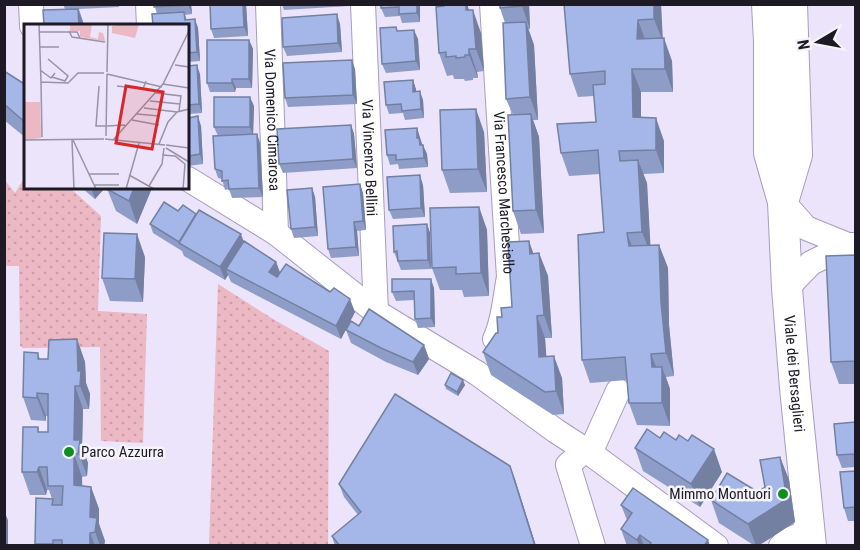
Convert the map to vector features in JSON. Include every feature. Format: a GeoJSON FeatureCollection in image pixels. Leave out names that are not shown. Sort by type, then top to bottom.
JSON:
{"type":"FeatureCollection","features":[{"type":"Feature","properties":{"kind":"main road","name":"Viale dei Bersaglieri"},"geometry":{"type":"LineString","coordinates":[[767,4],[770,153],[783,202],[788,288],[810,539]]}},
{"type":"Feature","properties":{"kind":"main road","name":"Viale dei Bersaglieri"},"geometry":{"type":"LineString","coordinates":[[783,202],[797,155],[792,4]]}},
{"type":"Feature","properties":{"kind":"street"},"geometry":{"type":"LineString","coordinates":[[31,4],[32,24]]}},
{"type":"Feature","properties":{"kind":"street"},"geometry":{"type":"LineString","coordinates":[[148,4],[149,24]]}},
{"type":"Feature","properties":{"kind":"street","name":"Via Domenico Cimarosa"},"geometry":{"type":"LineString","coordinates":[[268,4],[276,233]]}},
{"type":"Feature","properties":{"kind":"street","name":"Via Vincenzo Bellini"},"geometry":{"type":"LineString","coordinates":[[363,4],[376,312]]}},
{"type":"Feature","properties":{"kind":"street","name":"Via Francesco Marchesiello"},"geometry":{"type":"LineString","coordinates":[[477,373],[498,333],[509,277],[492,4]]}},
{"type":"Feature","properties":{"kind":"street"},"geometry":{"type":"LineString","coordinates":[[189,180],[276,233],[376,312],[477,373],[584,454],[717,546]]}},
{"type":"Feature","properties":{"kind":"street"},"geometry":{"type":"LineString","coordinates":[[783,202],[806,228],[852,245]]}},
{"type":"Feature","properties":{"kind":"street"},"geometry":{"type":"LineString","coordinates":[[788,288],[811,263],[852,245]]}},
{"type":"Feature","properties":{"kind":"street"},"geometry":{"type":"LineString","coordinates":[[593,546],[584,454],[618,391]]}},
{"type":"Feature","properties":{"kind":"street"},"geometry":{"type":"LineString","coordinates":[[781,546],[790,539],[810,539]]}},
{"type":"Feature","properties":{"kind":"shaded area"},"geometry":{"type":"Polygon","coordinates":[[[4,179],[15,193],[24,179],[24,189],[71,189],[101,216],[98,311],[147,314],[143,443],[101,441],[100,347],[23,348],[20,346],[19,266],[5,266],[4,179]]]}},
{"type":"Feature","properties":{"kind":"shaded area"},"geometry":{"type":"Polygon","coordinates":[[[218,284],[329,351],[328,545],[209,545],[218,284]]]}},
{"type":"Feature","properties":{"kind":"building"},"geometry":{"type":"Polygon","coordinates":[[[154,4],[188,4],[188,5],[154,7],[154,4]]]}},
{"type":"Feature","properties":{"kind":"building"},"geometry":{"type":"Polygon","coordinates":[[[210,4],[243,4],[244,27],[211,29],[210,4]]]}},
{"type":"Feature","properties":{"kind":"building"},"geometry":{"type":"Polygon","coordinates":[[[381,4],[417,4],[417,13],[399,14],[399,7],[381,8],[381,4]]]}},
{"type":"Feature","properties":{"kind":"building"},"geometry":{"type":"Polygon","coordinates":[[[444,4],[466,4],[466,10],[473,10],[476,49],[469,49],[469,55],[465,57],[446,57],[446,52],[439,53],[436,7],[444,6],[444,4]]]}},
{"type":"Feature","properties":{"kind":"building"},"geometry":{"type":"Polygon","coordinates":[[[500,4],[522,4],[522,6],[500,8],[500,4]]]}},
{"type":"Feature","properties":{"kind":"building"},"geometry":{"type":"Polygon","coordinates":[[[564,4],[654,4],[654,19],[638,20],[637,39],[664,38],[665,69],[632,69],[633,117],[656,118],[656,150],[619,151],[620,161],[638,160],[642,232],[627,233],[629,246],[659,245],[666,353],[651,354],[652,367],[662,367],[662,403],[629,403],[625,357],[582,360],[578,235],[604,232],[598,150],[561,153],[557,124],[596,122],[593,85],[605,84],[605,71],[570,74],[564,4]]]}},
{"type":"Feature","properties":{"kind":"building"},"geometry":{"type":"Polygon","coordinates":[[[78,9],[79,24],[44,24],[43,10],[78,9]]]}},
{"type":"Feature","properties":{"kind":"building"},"geometry":{"type":"Polygon","coordinates":[[[184,12],[185,20],[195,19],[197,52],[189,53],[189,24],[153,24],[152,14],[184,12]]]}},
{"type":"Feature","properties":{"kind":"building"},"geometry":{"type":"Polygon","coordinates":[[[337,14],[338,43],[283,47],[282,18],[337,14]]]}},
{"type":"Feature","properties":{"kind":"building"},"geometry":{"type":"Polygon","coordinates":[[[526,22],[530,97],[506,99],[503,23],[526,22]]]}},
{"type":"Feature","properties":{"kind":"building"},"geometry":{"type":"Polygon","coordinates":[[[396,27],[397,31],[414,30],[416,61],[382,64],[380,28],[396,27]]]}},
{"type":"Feature","properties":{"kind":"building"},"geometry":{"type":"Polygon","coordinates":[[[207,40],[249,40],[249,79],[232,79],[232,83],[207,83],[207,40]]]}},
{"type":"Feature","properties":{"kind":"building"},"geometry":{"type":"Polygon","coordinates":[[[352,60],[353,95],[285,98],[283,63],[352,60]]]}},
{"type":"Feature","properties":{"kind":"building"},"geometry":{"type":"Polygon","coordinates":[[[197,65],[199,104],[189,105],[189,66],[197,65]]]}},
{"type":"Feature","properties":{"kind":"building"},"geometry":{"type":"Polygon","coordinates":[[[4,71],[24,84],[24,121],[4,104],[4,71]]]}},
{"type":"Feature","properties":{"kind":"building"},"geometry":{"type":"Polygon","coordinates":[[[413,80],[413,92],[420,91],[421,109],[402,111],[401,104],[386,105],[384,82],[413,80]]]}},
{"type":"Feature","properties":{"kind":"building"},"geometry":{"type":"Polygon","coordinates":[[[214,97],[250,97],[250,127],[214,127],[214,97]]]}},
{"type":"Feature","properties":{"kind":"building"},"geometry":{"type":"Polygon","coordinates":[[[476,109],[478,169],[442,170],[440,110],[476,109]]]}},
{"type":"Feature","properties":{"kind":"building"},"geometry":{"type":"Polygon","coordinates":[[[531,114],[536,210],[513,211],[508,115],[531,114]]]}},
{"type":"Feature","properties":{"kind":"building"},"geometry":{"type":"Polygon","coordinates":[[[198,116],[200,154],[189,156],[189,118],[198,116]]]}},
{"type":"Feature","properties":{"kind":"building"},"geometry":{"type":"Polygon","coordinates":[[[351,125],[353,159],[279,164],[277,129],[351,125]]]}},
{"type":"Feature","properties":{"kind":"building"},"geometry":{"type":"Polygon","coordinates":[[[417,128],[417,138],[419,138],[420,145],[423,145],[424,158],[396,160],[396,155],[387,155],[385,130],[417,128]]]}},
{"type":"Feature","properties":{"kind":"building"},"geometry":{"type":"Polygon","coordinates":[[[257,134],[259,188],[229,189],[228,180],[222,181],[222,171],[215,169],[213,136],[257,134]]]}},
{"type":"Feature","properties":{"kind":"building"},"geometry":{"type":"Polygon","coordinates":[[[420,175],[421,208],[389,210],[387,177],[420,175]]]}},
{"type":"Feature","properties":{"kind":"building"},"geometry":{"type":"Polygon","coordinates":[[[360,184],[363,221],[354,222],[356,247],[328,249],[323,187],[360,184]]]}},
{"type":"Feature","properties":{"kind":"building"},"geometry":{"type":"Polygon","coordinates":[[[312,188],[315,227],[291,229],[287,190],[312,188]]]}},
{"type":"Feature","properties":{"kind":"building"},"geometry":{"type":"Polygon","coordinates":[[[107,189],[134,189],[129,201],[107,189]]]}},
{"type":"Feature","properties":{"kind":"building"},"geometry":{"type":"Polygon","coordinates":[[[164,202],[178,211],[183,205],[196,214],[179,242],[150,224],[164,202]]]}},
{"type":"Feature","properties":{"kind":"building"},"geometry":{"type":"Polygon","coordinates":[[[479,207],[481,273],[456,274],[456,267],[432,268],[430,208],[479,207]]]}},
{"type":"Feature","properties":{"kind":"building"},"geometry":{"type":"Polygon","coordinates":[[[199,210],[241,234],[220,267],[179,243],[199,210]]]}},
{"type":"Feature","properties":{"kind":"building"},"geometry":{"type":"Polygon","coordinates":[[[427,224],[428,260],[398,261],[397,251],[394,252],[393,226],[427,224]]]}},
{"type":"Feature","properties":{"kind":"building"},"geometry":{"type":"Polygon","coordinates":[[[104,233],[137,234],[135,279],[102,278],[104,233]]]}},
{"type":"Feature","properties":{"kind":"building"},"geometry":{"type":"Polygon","coordinates":[[[244,241],[276,262],[269,272],[277,277],[286,264],[330,292],[334,288],[350,299],[336,326],[226,269],[244,241]]]}},
{"type":"Feature","properties":{"kind":"building"},"geometry":{"type":"Polygon","coordinates":[[[529,241],[530,254],[539,253],[544,315],[537,316],[539,357],[554,356],[556,391],[545,392],[483,352],[498,333],[497,317],[502,317],[501,308],[512,307],[508,242],[529,241]]]}},
{"type":"Feature","properties":{"kind":"building"},"geometry":{"type":"Polygon","coordinates":[[[855,255],[855,361],[831,362],[826,256],[855,255]]]}},
{"type":"Feature","properties":{"kind":"building"},"geometry":{"type":"Polygon","coordinates":[[[392,279],[431,279],[431,318],[415,319],[414,291],[392,292],[392,279]]]}},
{"type":"Feature","properties":{"kind":"building"},"geometry":{"type":"Polygon","coordinates":[[[369,309],[424,345],[413,362],[346,330],[351,321],[359,326],[369,309]]]}},
{"type":"Feature","properties":{"kind":"building"},"geometry":{"type":"Polygon","coordinates":[[[77,339],[78,371],[81,371],[80,386],[75,386],[74,440],[80,440],[78,454],[74,454],[74,485],[91,487],[90,517],[97,518],[95,532],[90,533],[90,546],[62,546],[62,540],[53,540],[53,544],[35,544],[36,498],[53,499],[52,505],[62,505],[63,486],[48,486],[47,467],[39,467],[37,472],[22,472],[23,427],[38,427],[38,432],[48,432],[48,394],[37,393],[37,398],[23,397],[24,352],[38,353],[38,359],[48,359],[49,340],[77,339]]]}},
{"type":"Feature","properties":{"kind":"building"},"geometry":{"type":"Polygon","coordinates":[[[451,373],[463,380],[457,392],[445,385],[451,373]]]}},
{"type":"Feature","properties":{"kind":"building"},"geometry":{"type":"Polygon","coordinates":[[[395,394],[510,466],[535,546],[340,546],[332,536],[361,512],[339,484],[395,394]]]}},
{"type":"Feature","properties":{"kind":"building"},"geometry":{"type":"Polygon","coordinates":[[[855,422],[855,454],[837,455],[834,424],[855,422]]]}},
{"type":"Feature","properties":{"kind":"building"},"geometry":{"type":"Polygon","coordinates":[[[647,429],[660,438],[664,432],[676,440],[679,435],[688,441],[692,435],[714,449],[691,484],[635,448],[647,429]]]}},
{"type":"Feature","properties":{"kind":"building"},"geometry":{"type":"Polygon","coordinates":[[[780,457],[787,499],[748,524],[711,500],[727,473],[758,492],[765,487],[760,460],[780,457]]]}},
{"type":"Feature","properties":{"kind":"building"},"geometry":{"type":"Polygon","coordinates":[[[855,471],[855,507],[844,508],[840,472],[855,471]]]}},
{"type":"Feature","properties":{"kind":"building"},"geometry":{"type":"Polygon","coordinates":[[[633,488],[708,540],[704,546],[649,546],[651,543],[640,535],[637,540],[621,529],[632,513],[621,505],[633,488]]]}},
{"type":"Feature","properties":{"kind":"place","name":"Parco Azzurra"},"geometry":{"type":"Point","coordinates":[69,452]}},
{"type":"Feature","properties":{"kind":"place","name":"Mimmo Montuori"},"geometry":{"type":"Point","coordinates":[783,494]}}]}
